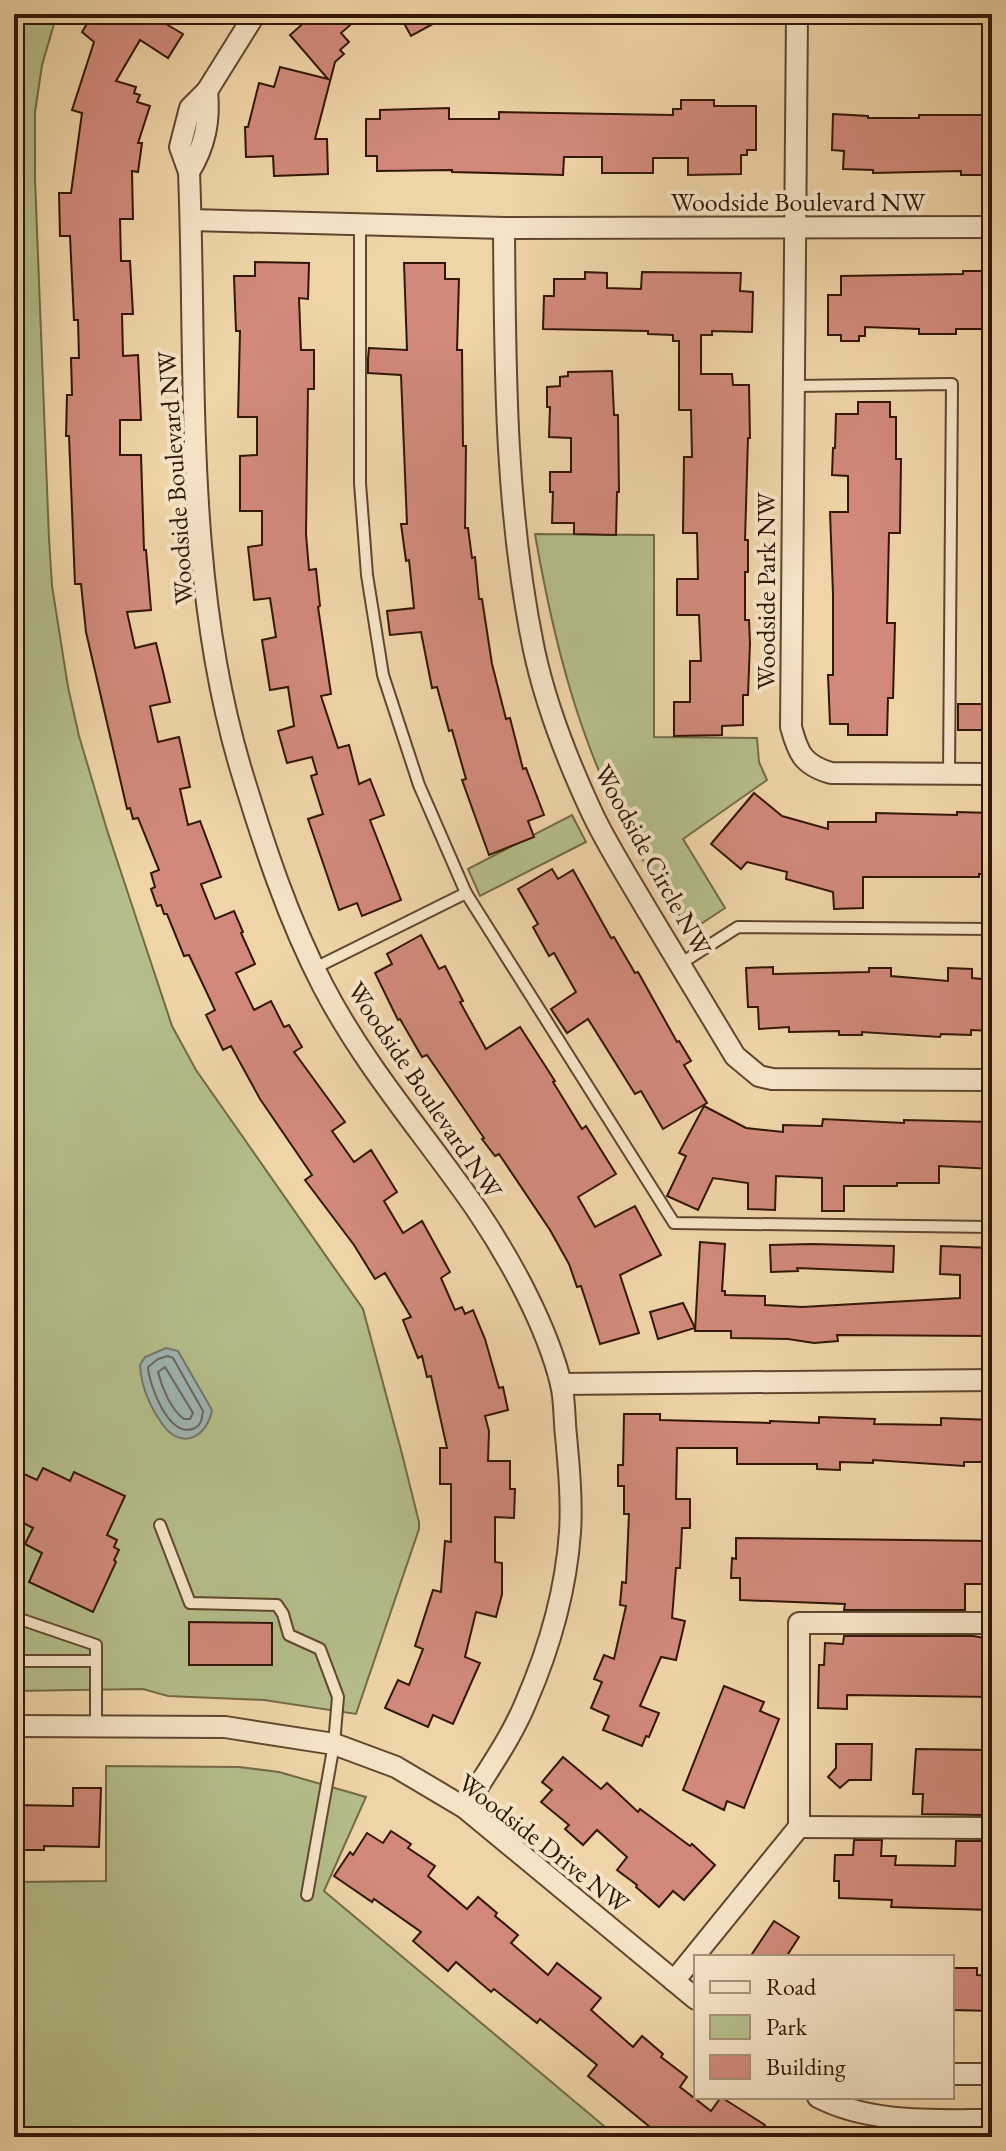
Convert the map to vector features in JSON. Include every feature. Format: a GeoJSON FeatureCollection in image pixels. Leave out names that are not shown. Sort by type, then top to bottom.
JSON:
{"type":"FeatureCollection","features":[{"type":"Feature","properties":{"kind":"street"},"geometry":{"type":"LineString","coordinates":[[191,220],[189,172],[201,151],[210,114],[207,91],[255,14]]}},
{"type":"Feature","properties":{"kind":"street","name":"Woodside Park NW"},"geometry":{"type":"LineString","coordinates":[[797,14],[791,727],[796,746],[805,760],[831,773],[992,774]]}},
{"type":"Feature","properties":{"kind":"street","name":"Woodside Boulevard NW"},"geometry":{"type":"LineString","coordinates":[[465,1808],[525,1706],[546,1650],[560,1594],[570,1533],[569,1471],[561,1384],[539,1322],[515,1272],[477,1210],[377,1074],[324,988],[284,901],[241,770],[218,670],[201,556],[191,220],[504,228],[992,227]]}},
{"type":"Feature","properties":{"kind":"street","name":"Woodside Circle NW"},"geometry":{"type":"LineString","coordinates":[[504,228],[506,427],[520,573],[534,653],[560,736],[594,817],[735,1056],[759,1076],[772,1079],[992,1080]]}},
{"type":"Feature","properties":{"kind":"street"},"geometry":{"type":"LineString","coordinates":[[561,1384],[992,1380]]}},
{"type":"Feature","properties":{"kind":"street"},"geometry":{"type":"LineString","coordinates":[[695,1955],[799,1827],[799,1623],[992,1623]]}},
{"type":"Feature","properties":{"kind":"street","name":"Woodside Drive NW"},"geometry":{"type":"LineString","coordinates":[[14,1726],[225,1727],[334,1744],[396,1767],[465,1808],[694,1997]]}},
{"type":"Feature","properties":{"kind":"street"},"geometry":{"type":"LineString","coordinates":[[799,1827],[992,1828]]}},
{"type":"Feature","properties":{"kind":"street"},"geometry":{"type":"LineString","coordinates":[[674,1981],[694,1956]]}},
{"type":"Feature","properties":{"kind":"street"},"geometry":{"type":"LineString","coordinates":[[954,2074],[992,2074]]}},
{"type":"Feature","properties":{"kind":"street"},"geometry":{"type":"LineString","coordinates":[[823,2099],[876,2115],[916,2120],[992,2120]]}},
{"type":"Feature","properties":{"kind":"lane"},"geometry":{"type":"LineString","coordinates":[[360,225],[360,483],[369,589],[383,675],[419,785],[466,893],[674,1223],[992,1227]]}},
{"type":"Feature","properties":{"kind":"lane"},"geometry":{"type":"LineString","coordinates":[[794,386],[952,384],[949,774]]}},
{"type":"Feature","properties":{"kind":"lane"},"geometry":{"type":"LineString","coordinates":[[315,968],[466,893]]}},
{"type":"Feature","properties":{"kind":"lane"},"geometry":{"type":"LineString","coordinates":[[680,964],[738,927],[992,929]]}},
{"type":"Feature","properties":{"kind":"lane"},"geometry":{"type":"LineString","coordinates":[[160,1525],[190,1603],[277,1605],[289,1635],[320,1649],[338,1697],[334,1744],[307,1895]]}},
{"type":"Feature","properties":{"kind":"lane"},"geometry":{"type":"LineString","coordinates":[[14,1617],[96,1645],[96,1726]]}},
{"type":"Feature","properties":{"kind":"lane"},"geometry":{"type":"LineString","coordinates":[[14,1661],[96,1661]]}},
{"type":"Feature","properties":{"kind":"green space"},"geometry":{"type":"Polygon","coordinates":[[[14,14],[57,14],[42,65],[35,112],[35,179],[52,586],[79,736],[172,1026],[196,1070],[363,1309],[419,1522],[356,1714],[264,1700],[168,1696],[143,1689],[14,1691],[14,14]]]}},
{"type":"Feature","properties":{"kind":"green space"},"geometry":{"type":"Polygon","coordinates":[[[535,534],[654,535],[654,737],[757,738],[759,762],[767,780],[683,839],[725,908],[690,931],[633,843],[598,769],[560,654],[535,534]]]}},
{"type":"Feature","properties":{"kind":"green space"},"geometry":{"type":"Polygon","coordinates":[[[572,815],[586,842],[480,896],[468,869],[572,815]]]}},
{"type":"Feature","properties":{"kind":"green space"},"geometry":{"type":"Polygon","coordinates":[[[106,1766],[239,1767],[279,1772],[366,1797],[324,1891],[617,2137],[14,2137],[14,1882],[106,1881],[106,1766]]]}},
{"type":"Feature","properties":{"kind":"water"},"geometry":{"type":"Polygon","coordinates":[[[166,1348],[178,1351],[212,1410],[205,1428],[185,1439],[170,1433],[163,1425],[144,1388],[140,1365],[145,1357],[166,1348]]]}},
{"type":"Feature","properties":{"kind":"building"},"geometry":{"type":"Polygon","coordinates":[[[93,14],[149,14],[183,34],[168,58],[140,40],[116,81],[136,87],[134,93],[140,95],[137,102],[150,106],[138,143],[142,143],[138,172],[132,171],[133,219],[120,219],[121,261],[130,261],[133,314],[122,314],[123,356],[138,355],[141,420],[120,420],[120,455],[141,455],[144,550],[151,610],[127,612],[135,648],[156,643],[164,676],[170,702],[150,706],[158,742],[179,737],[190,787],[180,789],[188,825],[200,821],[221,877],[201,884],[215,919],[234,911],[243,932],[255,964],[236,973],[254,1010],[271,1001],[284,1027],[289,1025],[302,1047],[294,1052],[345,1122],[332,1131],[354,1162],[371,1150],[397,1192],[384,1201],[403,1233],[422,1221],[450,1272],[441,1278],[455,1310],[462,1307],[465,1314],[473,1310],[499,1388],[503,1387],[508,1410],[485,1416],[489,1431],[488,1461],[510,1461],[510,1489],[515,1489],[514,1518],[495,1517],[495,1562],[502,1563],[502,1594],[496,1617],[476,1612],[465,1657],[480,1663],[453,1724],[433,1715],[428,1727],[385,1708],[398,1680],[409,1685],[423,1649],[415,1646],[433,1590],[441,1592],[445,1541],[451,1542],[451,1484],[440,1484],[440,1448],[447,1448],[431,1376],[427,1377],[422,1356],[418,1358],[403,1320],[411,1317],[385,1273],[375,1279],[354,1245],[305,1180],[312,1175],[260,1099],[231,1046],[223,1050],[206,1015],[215,1010],[189,955],[184,956],[167,914],[164,914],[161,905],[157,906],[151,889],[155,887],[151,873],[159,870],[138,818],[133,819],[130,808],[127,809],[86,632],[81,584],[75,584],[69,436],[66,436],[67,395],[72,395],[71,358],[79,358],[78,320],[74,320],[70,236],[60,236],[59,193],[71,193],[82,113],[72,110],[94,42],[82,32],[93,14]]]}},
{"type":"Feature","properties":{"kind":"building"},"geometry":{"type":"Polygon","coordinates":[[[314,14],[363,14],[341,33],[349,42],[340,50],[344,54],[335,62],[315,139],[327,139],[328,174],[274,176],[273,156],[246,157],[245,127],[248,127],[259,83],[274,87],[280,67],[328,79],[290,35],[314,14]]]}},
{"type":"Feature","properties":{"kind":"building"},"geometry":{"type":"Polygon","coordinates":[[[399,14],[451,14],[411,36],[399,14]]]}},
{"type":"Feature","properties":{"kind":"building"},"geometry":{"type":"Polygon","coordinates":[[[681,100],[714,100],[714,106],[756,106],[756,150],[747,150],[747,155],[741,155],[741,174],[688,175],[688,158],[653,158],[653,173],[602,173],[602,157],[564,157],[563,175],[452,170],[377,171],[377,156],[366,156],[366,119],[380,119],[380,110],[449,108],[449,119],[499,119],[499,112],[673,115],[673,109],[681,109],[681,100]]]}},
{"type":"Feature","properties":{"kind":"building"},"geometry":{"type":"Polygon","coordinates":[[[833,114],[868,118],[992,115],[992,157],[985,157],[985,175],[961,175],[961,171],[873,173],[873,170],[843,169],[844,151],[832,150],[833,114]]]}},
{"type":"Feature","properties":{"kind":"building"},"geometry":{"type":"Polygon","coordinates":[[[255,262],[309,263],[308,299],[299,298],[301,350],[314,350],[314,389],[308,389],[306,534],[309,570],[316,569],[318,607],[331,694],[321,696],[338,748],[349,745],[359,784],[370,779],[384,815],[370,820],[401,900],[362,916],[357,903],[339,910],[308,819],[323,814],[311,776],[317,774],[312,757],[287,763],[278,731],[294,726],[288,687],[270,690],[262,640],[276,637],[270,598],[254,600],[248,547],[262,545],[262,511],[240,511],[240,456],[257,455],[257,417],[238,417],[240,331],[236,331],[234,276],[255,276],[255,262]]]}},
{"type":"Feature","properties":{"kind":"building"},"geometry":{"type":"Polygon","coordinates":[[[404,263],[445,263],[445,279],[459,279],[457,350],[462,350],[465,528],[468,528],[472,558],[475,557],[479,599],[482,599],[492,664],[506,719],[510,718],[523,769],[526,768],[544,815],[528,821],[534,837],[489,855],[462,780],[466,779],[452,730],[449,731],[437,687],[432,688],[421,632],[390,635],[387,611],[414,608],[401,524],[407,524],[401,375],[368,373],[368,359],[369,348],[407,350],[404,263]]]}},
{"type":"Feature","properties":{"kind":"building"},"geometry":{"type":"Polygon","coordinates":[[[963,271],[985,271],[984,291],[992,292],[992,326],[956,329],[956,334],[919,334],[919,329],[865,327],[865,336],[859,336],[859,341],[841,341],[841,335],[828,335],[828,295],[841,295],[841,276],[963,274],[963,271]]]}},
{"type":"Feature","properties":{"kind":"building"},"geometry":{"type":"Polygon","coordinates":[[[585,272],[607,273],[607,288],[641,289],[642,272],[741,273],[740,291],[753,292],[752,332],[712,331],[712,335],[701,335],[701,374],[732,374],[733,385],[749,385],[745,540],[748,540],[748,572],[745,572],[745,620],[749,620],[750,643],[748,695],[743,695],[743,725],[722,726],[722,735],[674,736],[674,702],[690,702],[690,661],[701,661],[699,615],[677,615],[677,579],[698,579],[697,533],[683,533],[684,457],[692,457],[691,410],[679,410],[679,341],[673,341],[673,335],[648,334],[648,331],[543,329],[544,296],[554,296],[554,279],[585,279],[585,272]]]}},
{"type":"Feature","properties":{"kind":"building"},"geometry":{"type":"Polygon","coordinates":[[[612,371],[614,415],[618,415],[616,535],[574,534],[574,523],[552,523],[550,472],[571,472],[571,438],[549,437],[547,387],[560,386],[560,377],[568,376],[568,372],[612,371]]]}},
{"type":"Feature","properties":{"kind":"building"},"geometry":{"type":"Polygon","coordinates":[[[858,402],[890,402],[890,417],[896,417],[896,459],[901,459],[900,533],[889,533],[887,623],[895,623],[893,698],[888,698],[887,735],[848,735],[848,724],[830,724],[828,675],[833,675],[833,594],[830,512],[848,512],[848,476],[832,475],[833,448],[836,414],[858,414],[858,402]]]}},
{"type":"Feature","properties":{"kind":"building"},"geometry":{"type":"Polygon","coordinates":[[[958,704],[984,704],[984,730],[958,730],[958,704]]]}},
{"type":"Feature","properties":{"kind":"building"},"geometry":{"type":"Polygon","coordinates":[[[754,793],[782,816],[828,829],[828,822],[876,822],[876,813],[992,813],[992,874],[979,874],[979,877],[863,877],[863,908],[834,909],[833,892],[786,879],[787,872],[747,862],[741,869],[711,844],[754,793]]]}},
{"type":"Feature","properties":{"kind":"building"},"geometry":{"type":"Polygon","coordinates":[[[552,869],[558,879],[573,870],[611,938],[614,937],[635,973],[638,972],[691,1061],[684,1065],[707,1103],[663,1129],[641,1091],[635,1094],[588,1019],[567,1033],[551,1009],[576,992],[554,953],[549,956],[533,927],[538,924],[518,889],[552,869]]]}},
{"type":"Feature","properties":{"kind":"building"},"geometry":{"type":"Polygon","coordinates":[[[421,935],[439,969],[445,966],[463,1001],[460,1002],[486,1049],[520,1027],[582,1129],[586,1126],[616,1174],[578,1197],[595,1227],[635,1206],[661,1255],[620,1275],[639,1333],[600,1344],[581,1286],[577,1287],[569,1264],[550,1230],[499,1154],[495,1156],[482,1139],[427,1055],[422,1057],[398,1020],[375,973],[392,964],[387,954],[421,935]]]}},
{"type":"Feature","properties":{"kind":"building"},"geometry":{"type":"Polygon","coordinates":[[[773,967],[773,974],[869,972],[869,968],[891,968],[891,976],[948,981],[948,968],[972,969],[972,978],[992,980],[992,1031],[971,1030],[971,1035],[941,1034],[940,1037],[862,1032],[862,1035],[839,1035],[839,1031],[789,1032],[789,1027],[759,1029],[758,1007],[748,1007],[746,968],[773,967]]]}},
{"type":"Feature","properties":{"kind":"building"},"geometry":{"type":"Polygon","coordinates":[[[704,1106],[746,1128],[783,1132],[783,1125],[822,1126],[823,1119],[904,1123],[904,1120],[992,1122],[992,1169],[939,1166],[939,1183],[844,1186],[844,1211],[822,1211],[822,1178],[776,1176],[775,1210],[748,1209],[748,1183],[713,1178],[698,1210],[667,1196],[686,1156],[679,1153],[704,1106]]]}},
{"type":"Feature","properties":{"kind":"building"},"geometry":{"type":"Polygon","coordinates":[[[700,1242],[725,1244],[722,1291],[725,1295],[765,1296],[765,1305],[802,1307],[960,1298],[960,1275],[940,1274],[941,1246],[992,1248],[992,1336],[837,1335],[838,1341],[814,1343],[788,1339],[731,1338],[731,1331],[695,1331],[700,1242]]]}},
{"type":"Feature","properties":{"kind":"building"},"geometry":{"type":"Polygon","coordinates":[[[770,1245],[894,1246],[893,1272],[797,1268],[798,1271],[771,1272],[770,1245]]]}},
{"type":"Feature","properties":{"kind":"building"},"geometry":{"type":"Polygon","coordinates":[[[683,1303],[695,1328],[658,1339],[650,1312],[683,1303]]]}},
{"type":"Feature","properties":{"kind":"building"},"geometry":{"type":"Polygon","coordinates":[[[624,1414],[660,1414],[660,1420],[770,1423],[819,1423],[819,1417],[875,1419],[874,1424],[941,1425],[941,1418],[992,1420],[992,1462],[964,1462],[964,1466],[873,1460],[873,1463],[840,1462],[840,1470],[817,1469],[817,1464],[737,1464],[737,1448],[677,1448],[676,1499],[690,1499],[690,1528],[682,1528],[680,1568],[676,1568],[672,1618],[685,1621],[676,1660],[661,1657],[640,1706],[659,1713],[642,1746],[603,1730],[609,1716],[591,1708],[602,1682],[594,1679],[604,1655],[614,1659],[626,1606],[620,1605],[622,1582],[626,1583],[629,1514],[624,1514],[624,1486],[618,1486],[618,1465],[623,1465],[624,1414]]]}},
{"type":"Feature","properties":{"kind":"building"},"geometry":{"type":"Polygon","coordinates":[[[43,1468],[70,1481],[74,1472],[125,1496],[107,1535],[117,1540],[114,1547],[119,1550],[114,1560],[116,1562],[93,1612],[29,1582],[42,1553],[25,1544],[33,1528],[14,1518],[14,1491],[22,1473],[37,1480],[43,1468]]]}},
{"type":"Feature","properties":{"kind":"building"},"geometry":{"type":"Polygon","coordinates":[[[736,1538],[992,1541],[992,1584],[965,1584],[965,1610],[844,1610],[845,1604],[740,1600],[740,1578],[731,1578],[732,1558],[736,1559],[736,1538]]]}},
{"type":"Feature","properties":{"kind":"building"},"geometry":{"type":"Polygon","coordinates":[[[189,1622],[272,1623],[272,1665],[189,1665],[189,1622]]]}},
{"type":"Feature","properties":{"kind":"building"},"geometry":{"type":"Polygon","coordinates":[[[844,1636],[985,1638],[985,1654],[992,1655],[992,1697],[847,1695],[847,1709],[818,1708],[819,1665],[824,1665],[825,1643],[843,1644],[844,1636]]]}},
{"type":"Feature","properties":{"kind":"building"},"geometry":{"type":"Polygon","coordinates":[[[724,1686],[764,1702],[760,1711],[779,1719],[744,1808],[727,1801],[724,1810],[683,1790],[724,1686]]]}},
{"type":"Feature","properties":{"kind":"building"},"geometry":{"type":"Polygon","coordinates":[[[836,1744],[872,1744],[871,1780],[849,1780],[840,1788],[828,1777],[836,1768],[836,1744]]]}},
{"type":"Feature","properties":{"kind":"building"},"geometry":{"type":"Polygon","coordinates":[[[916,1749],[992,1750],[992,1811],[983,1811],[982,1815],[922,1814],[923,1794],[913,1794],[916,1749]]]}},
{"type":"Feature","properties":{"kind":"building"},"geometry":{"type":"Polygon","coordinates":[[[563,1757],[601,1789],[607,1783],[638,1812],[640,1809],[690,1846],[692,1844],[715,1865],[684,1900],[673,1891],[659,1907],[617,1870],[627,1857],[597,1830],[583,1845],[565,1829],[569,1825],[541,1802],[552,1790],[542,1782],[563,1757]]]}},
{"type":"Feature","properties":{"kind":"building"},"geometry":{"type":"Polygon","coordinates":[[[73,1788],[101,1788],[99,1847],[44,1846],[44,1850],[14,1850],[14,1805],[73,1806],[73,1788]]]}},
{"type":"Feature","properties":{"kind":"building"},"geometry":{"type":"Polygon","coordinates":[[[391,1831],[411,1844],[408,1848],[435,1866],[428,1876],[467,1909],[478,1897],[518,1935],[511,1943],[548,1975],[557,1963],[601,1998],[591,2010],[633,2047],[642,2036],[663,2054],[661,2057],[687,2077],[680,2087],[694,2099],[711,2111],[720,2099],[724,2099],[765,2125],[758,2137],[662,2137],[588,2076],[597,2065],[540,2019],[537,2023],[494,1989],[491,1992],[456,1962],[448,1971],[413,1941],[421,1932],[334,1876],[367,1833],[383,1843],[391,1831]]]}},
{"type":"Feature","properties":{"kind":"building"},"geometry":{"type":"Polygon","coordinates":[[[854,1840],[882,1840],[881,1856],[896,1856],[895,1865],[955,1866],[956,1841],[982,1841],[982,1865],[992,1865],[992,1910],[891,1907],[892,1900],[839,1898],[839,1881],[834,1881],[835,1855],[853,1855],[854,1840]]]}},
{"type":"Feature","properties":{"kind":"building"},"geometry":{"type":"Polygon","coordinates":[[[774,1921],[799,1937],[787,1955],[751,1955],[774,1921]]]}},
{"type":"Feature","properties":{"kind":"building"},"geometry":{"type":"Polygon","coordinates":[[[954,1968],[977,1968],[977,1975],[992,1976],[992,2011],[954,2010],[954,1968]]]}}]}
